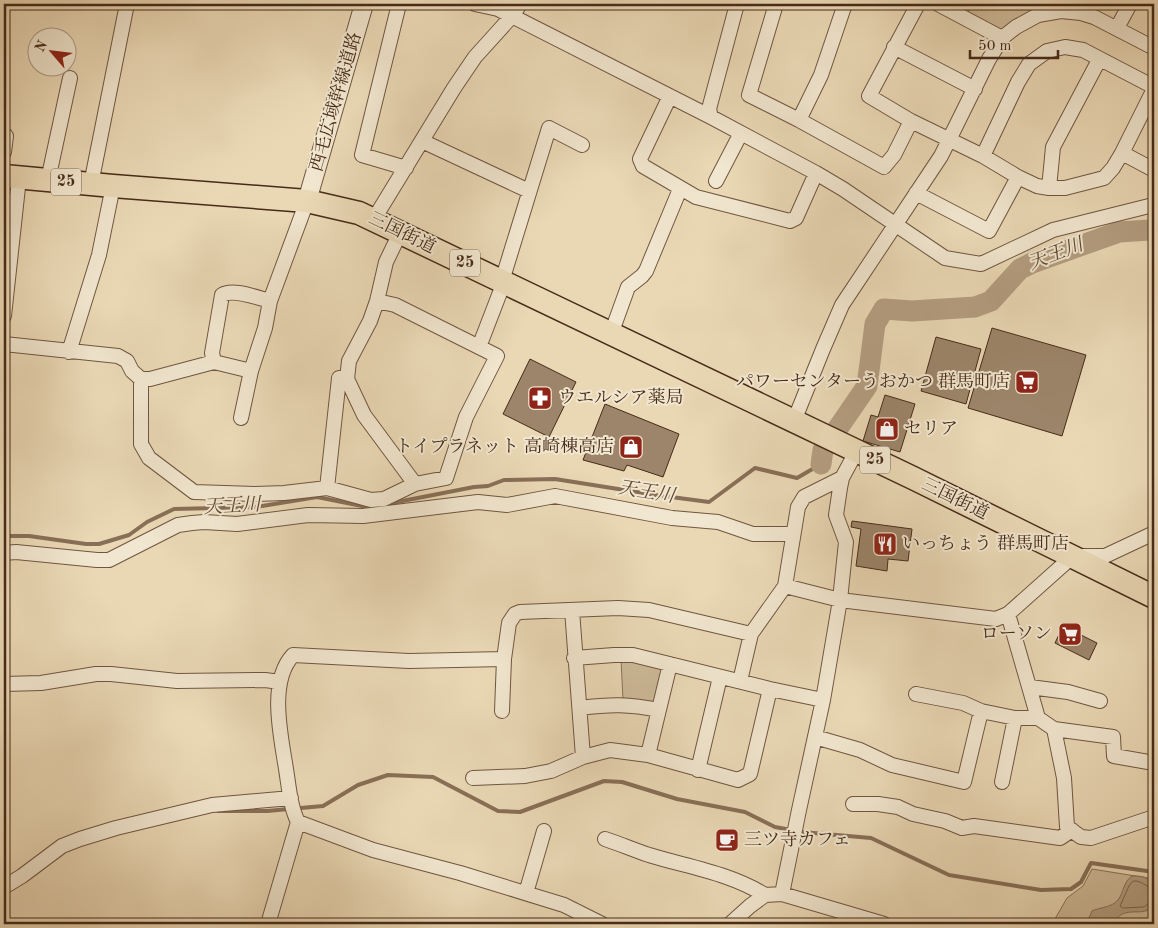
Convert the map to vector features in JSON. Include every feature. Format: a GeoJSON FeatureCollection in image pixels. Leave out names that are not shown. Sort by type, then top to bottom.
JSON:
{"type":"FeatureCollection","features":[{"type":"Feature","properties":{"kind":"main road","name":"三国街道"},"geometry":{"type":"LineString","coordinates":[[11,177],[307,201],[359,213],[794,422]]}},
{"type":"Feature","properties":{"kind":"main road","name":"25"},"geometry":{"type":"LineString","coordinates":[[794,422],[839,443]]}},
{"type":"Feature","properties":{"kind":"main road","name":"三国街道"},"geometry":{"type":"LineString","coordinates":[[839,443],[1154,597]]}},
{"type":"Feature","properties":{"kind":"street"},"geometry":{"type":"LineString","coordinates":[[69,352],[99,255],[102,185],[127,4]]}},
{"type":"Feature","properties":{"kind":"street","name":"西毛広域幹線道路"},"geometry":{"type":"LineString","coordinates":[[307,201],[364,4]]}},
{"type":"Feature","properties":{"kind":"street"},"geometry":{"type":"LineString","coordinates":[[399,4],[362,155],[406,168]]}},
{"type":"Feature","properties":{"kind":"street"},"geometry":{"type":"LineString","coordinates":[[476,4],[498,9],[711,117],[816,173],[945,258],[981,264],[1052,230],[1149,206],[1154,207]]}},
{"type":"Feature","properties":{"kind":"street"},"geometry":{"type":"LineString","coordinates":[[374,219],[475,57],[512,16],[520,4]]}},
{"type":"Feature","properties":{"kind":"street"},"geometry":{"type":"LineString","coordinates":[[711,117],[709,109],[736,4]]}},
{"type":"Feature","properties":{"kind":"street"},"geometry":{"type":"LineString","coordinates":[[776,4],[749,95],[884,167],[894,155],[911,121]]}},
{"type":"Feature","properties":{"kind":"street"},"geometry":{"type":"LineString","coordinates":[[799,120],[821,75],[845,4]]}},
{"type":"Feature","properties":{"kind":"street"},"geometry":{"type":"LineString","coordinates":[[918,4],[869,96],[911,121],[1037,186],[1065,188],[1104,178],[1122,153],[1154,88],[1083,50],[1065,47],[1047,51],[1029,64],[1018,82],[982,156]]}},
{"type":"Feature","properties":{"kind":"street"},"geometry":{"type":"LineString","coordinates":[[938,4],[961,9],[1002,38]]}},
{"type":"Feature","properties":{"kind":"street"},"geometry":{"type":"LineString","coordinates":[[1117,28],[1130,4]]}},
{"type":"Feature","properties":{"kind":"street"},"geometry":{"type":"LineString","coordinates":[[794,422],[842,305],[950,140],[989,59],[1002,38],[1038,16],[1061,10],[1081,13],[1117,28],[1154,48]]}},
{"type":"Feature","properties":{"kind":"street"},"geometry":{"type":"LineString","coordinates":[[894,47],[975,89]]}},
{"type":"Feature","properties":{"kind":"street"},"geometry":{"type":"LineString","coordinates":[[1049,188],[1053,147],[1099,60]]}},
{"type":"Feature","properties":{"kind":"street"},"geometry":{"type":"LineString","coordinates":[[48,180],[70,78]]}},
{"type":"Feature","properties":{"kind":"street"},"geometry":{"type":"LineString","coordinates":[[670,96],[640,159],[643,166],[696,197],[790,221],[796,218],[816,173]]}},
{"type":"Feature","properties":{"kind":"street"},"geometry":{"type":"LineString","coordinates":[[479,347],[503,282],[549,128],[582,145]]}},
{"type":"Feature","properties":{"kind":"street"},"geometry":{"type":"LineString","coordinates":[[716,181],[741,133]]}},
{"type":"Feature","properties":{"kind":"street"},"geometry":{"type":"LineString","coordinates":[[4,134],[6,136],[4,152]]}},
{"type":"Feature","properties":{"kind":"street"},"geometry":{"type":"LineString","coordinates":[[422,142],[530,191]]}},
{"type":"Feature","properties":{"kind":"street"},"geometry":{"type":"LineString","coordinates":[[1122,153],[1154,170]]}},
{"type":"Feature","properties":{"kind":"street"},"geometry":{"type":"LineString","coordinates":[[4,316],[11,177]]}},
{"type":"Feature","properties":{"kind":"street"},"geometry":{"type":"LineString","coordinates":[[916,193],[989,231],[1018,177]]}},
{"type":"Feature","properties":{"kind":"street"},"geometry":{"type":"LineString","coordinates":[[611,334],[628,287],[646,271],[680,188]]}},
{"type":"Feature","properties":{"kind":"street"},"geometry":{"type":"LineString","coordinates":[[241,418],[251,371],[265,328],[270,301],[307,201]]}},
{"type":"Feature","properties":{"kind":"street"},"geometry":{"type":"LineString","coordinates":[[400,233],[386,262],[377,301],[370,321],[349,361],[347,379],[364,415],[415,484]]}},
{"type":"Feature","properties":{"kind":"street"},"geometry":{"type":"LineString","coordinates":[[214,362],[212,353],[222,295],[227,292],[233,292],[270,301]]}},
{"type":"Feature","properties":{"kind":"street"},"geometry":{"type":"LineString","coordinates":[[141,379],[142,444],[144,450],[149,458],[194,492],[255,494],[327,488],[371,500],[384,499],[415,484],[446,478],[466,417],[497,356],[394,305],[377,301]]}},
{"type":"Feature","properties":{"kind":"street"},"geometry":{"type":"LineString","coordinates":[[4,344],[118,356],[127,361],[132,371],[141,379],[150,379],[214,362],[251,371]]}},
{"type":"Feature","properties":{"kind":"street"},"geometry":{"type":"LineString","coordinates":[[327,488],[339,378],[347,379]]}},
{"type":"Feature","properties":{"kind":"street"},"geometry":{"type":"LineString","coordinates":[[782,894],[798,810],[816,737],[840,600],[846,542],[836,515],[842,478],[839,443]]}},
{"type":"Feature","properties":{"kind":"street"},"geometry":{"type":"LineString","coordinates":[[740,681],[751,634],[785,586],[798,506],[804,496],[842,478]]}},
{"type":"Feature","properties":{"kind":"street"},"geometry":{"type":"LineString","coordinates":[[4,553],[26,552],[109,560],[178,525],[204,522],[237,524],[308,515],[363,516],[478,502],[508,505],[555,496],[672,518],[718,522],[753,534],[792,534]]}},
{"type":"Feature","properties":{"kind":"street"},"geometry":{"type":"LineString","coordinates":[[785,586],[840,600],[996,618],[1008,614],[1073,556],[1106,556],[1154,533]]}},
{"type":"Feature","properties":{"kind":"street"},"geometry":{"type":"LineString","coordinates":[[502,711],[504,660],[509,623],[515,614],[526,611],[618,608],[648,610],[751,634]]}},
{"type":"Feature","properties":{"kind":"street"},"geometry":{"type":"LineString","coordinates":[[572,610],[574,658],[583,757]]}},
{"type":"Feature","properties":{"kind":"street"},"geometry":{"type":"LineString","coordinates":[[1008,614],[1038,718]]}},
{"type":"Feature","properties":{"kind":"street"},"geometry":{"type":"LineString","coordinates":[[574,658],[626,654],[823,700]]}},
{"type":"Feature","properties":{"kind":"street"},"geometry":{"type":"LineString","coordinates":[[268,924],[298,822],[291,798],[279,727],[280,682],[288,660],[293,655],[409,661],[504,660]]}},
{"type":"Feature","properties":{"kind":"street"},"geometry":{"type":"LineString","coordinates":[[648,755],[670,664]]}},
{"type":"Feature","properties":{"kind":"street"},"geometry":{"type":"LineString","coordinates":[[4,684],[41,683],[96,674],[177,681],[265,680],[280,682]]}},
{"type":"Feature","properties":{"kind":"street"},"geometry":{"type":"LineString","coordinates":[[698,770],[720,677]]}},
{"type":"Feature","properties":{"kind":"street"},"geometry":{"type":"LineString","coordinates":[[1030,687],[1068,692],[1100,701]]}},
{"type":"Feature","properties":{"kind":"street"},"geometry":{"type":"LineString","coordinates":[[473,778],[525,776],[551,771],[583,757],[610,750],[648,755],[738,780],[750,774],[770,689]]}},
{"type":"Feature","properties":{"kind":"street"},"geometry":{"type":"LineString","coordinates":[[916,694],[963,703],[981,711],[1015,718],[1038,718],[1054,729],[1113,737],[1114,756],[1154,763]]}},
{"type":"Feature","properties":{"kind":"street"},"geometry":{"type":"LineString","coordinates":[[580,708],[621,704],[659,710]]}},
{"type":"Feature","properties":{"kind":"street"},"geometry":{"type":"LineString","coordinates":[[816,737],[860,750],[892,765],[964,782],[981,711]]}},
{"type":"Feature","properties":{"kind":"street"},"geometry":{"type":"LineString","coordinates":[[1002,782],[1015,718]]}},
{"type":"Feature","properties":{"kind":"street"},"geometry":{"type":"LineString","coordinates":[[1054,729],[1064,778],[1067,827],[1081,837],[1091,838],[1154,817]]}},
{"type":"Feature","properties":{"kind":"street"},"geometry":{"type":"LineString","coordinates":[[4,887],[62,846],[80,839],[116,828],[212,805],[291,798]]}},
{"type":"Feature","properties":{"kind":"street"},"geometry":{"type":"LineString","coordinates":[[853,804],[878,804],[898,808],[913,814],[945,821],[962,828],[974,826],[1060,838],[1072,830]]}},
{"type":"Feature","properties":{"kind":"street"},"geometry":{"type":"LineString","coordinates":[[298,822],[373,850],[460,873],[564,905],[602,924]]}},
{"type":"Feature","properties":{"kind":"street"},"geometry":{"type":"LineString","coordinates":[[526,893],[544,831]]}},
{"type":"Feature","properties":{"kind":"street"},"geometry":{"type":"LineString","coordinates":[[605,839],[649,855],[722,874],[765,896]]}},
{"type":"Feature","properties":{"kind":"street"},"geometry":{"type":"LineString","coordinates":[[730,924],[750,906],[765,896],[782,894],[884,924]]}},
{"type":"Feature","properties":{"kind":"shaded area"},"geometry":{"type":"Polygon","coordinates":[[[968,4],[1068,4],[1003,32],[969,15],[968,4]]]}},
{"type":"Feature","properties":{"kind":"shaded area"},"geometry":{"type":"Polygon","coordinates":[[[621,659],[661,666],[664,670],[657,702],[652,705],[623,700],[621,659]]]}},
{"type":"Feature","properties":{"kind":"shaded area"},"geometry":{"type":"Polygon","coordinates":[[[1092,869],[1154,879],[1154,924],[1052,924],[1067,898],[1083,886],[1092,869]]]}},
{"type":"Feature","properties":{"kind":"water"},"geometry":{"type":"Polygon","coordinates":[[[1132,876],[1144,877],[1152,884],[1154,893],[1153,903],[1149,909],[1125,913],[1118,917],[1113,924],[1091,924],[1088,920],[1092,911],[1115,903],[1120,897],[1127,881],[1132,876]]]}},
{"type":"Feature","properties":{"kind":"building","name":"パワーセンターうおかつ 群馬町店"},"geometry":{"type":"Polygon","coordinates":[[[992,328],[1086,355],[1062,436],[968,408],[992,328]]]}},
{"type":"Feature","properties":{"kind":"building"},"geometry":{"type":"Polygon","coordinates":[[[936,337],[981,349],[966,404],[921,391],[936,337]]]}},
{"type":"Feature","properties":{"kind":"building","name":"ウエルシア薬局"},"geometry":{"type":"Polygon","coordinates":[[[530,359],[576,382],[549,437],[503,414],[530,359]]]}},
{"type":"Feature","properties":{"kind":"building","name":"セリア"},"geometry":{"type":"Polygon","coordinates":[[[885,395],[915,404],[900,452],[863,441],[871,415],[878,417],[885,395]]]}},
{"type":"Feature","properties":{"kind":"building","name":"トイプラネット 高崎棟高店"},"geometry":{"type":"Polygon","coordinates":[[[605,404],[679,434],[663,477],[627,465],[624,471],[583,460],[605,404]]]}},
{"type":"Feature","properties":{"kind":"building","name":"いっちょう 群馬町店"},"geometry":{"type":"Polygon","coordinates":[[[852,521],[912,529],[908,561],[888,559],[887,571],[856,566],[861,529],[851,527],[852,521]]]}},
{"type":"Feature","properties":{"kind":"building","name":"ローソン"},"geometry":{"type":"Polygon","coordinates":[[[1063,626],[1097,643],[1089,660],[1055,643],[1063,626]]]}},
{"type":"Feature","properties":{"kind":"waterway","name":"天王川"},"geometry":{"type":"LineString","coordinates":[[821,464],[823,450],[867,386],[875,324],[884,309],[912,311],[975,307],[991,301],[1020,269],[1032,263],[1119,232],[1150,230],[1154,232]]}},
{"type":"Feature","properties":{"kind":"waterway","name":"天王川"},"geometry":{"type":"LineString","coordinates":[[387,504],[488,486],[504,480],[555,479],[709,502],[755,468],[797,478],[821,464]]}},
{"type":"Feature","properties":{"kind":"waterway","name":"天王川"},"geometry":{"type":"LineString","coordinates":[[4,536],[29,536],[99,544],[129,535],[147,522],[174,509],[256,507],[317,497],[367,507],[373,506]]}},
{"type":"Feature","properties":{"kind":"waterway"},"geometry":{"type":"LineString","coordinates":[[218,811],[267,811],[323,806],[358,785],[388,775],[433,777],[498,811],[520,812],[604,781],[622,782],[677,799],[745,812],[775,827],[802,832],[871,838],[949,875],[1041,890],[1071,889],[1081,882],[1091,863],[1154,872]]}},
{"type":"Feature","properties":{"kind":"place","name":"パワーセンターうおかつ 群馬町店"},"geometry":{"type":"Point","coordinates":[1027,382]}},
{"type":"Feature","properties":{"kind":"place","name":"ウエルシア薬局"},"geometry":{"type":"Point","coordinates":[540,398]}},
{"type":"Feature","properties":{"kind":"place","name":"セリア"},"geometry":{"type":"Point","coordinates":[887,429]}},
{"type":"Feature","properties":{"kind":"place","name":"トイプラネット 高崎棟高店"},"geometry":{"type":"Point","coordinates":[631,447]}},
{"type":"Feature","properties":{"kind":"place","name":"いっちょう 群馬町店"},"geometry":{"type":"Point","coordinates":[885,544]}},
{"type":"Feature","properties":{"kind":"place","name":"ローソン"},"geometry":{"type":"Point","coordinates":[1070,634]}},
{"type":"Feature","properties":{"kind":"place","name":"三ツ寺カフェ"},"geometry":{"type":"Point","coordinates":[727,840]}}]}
